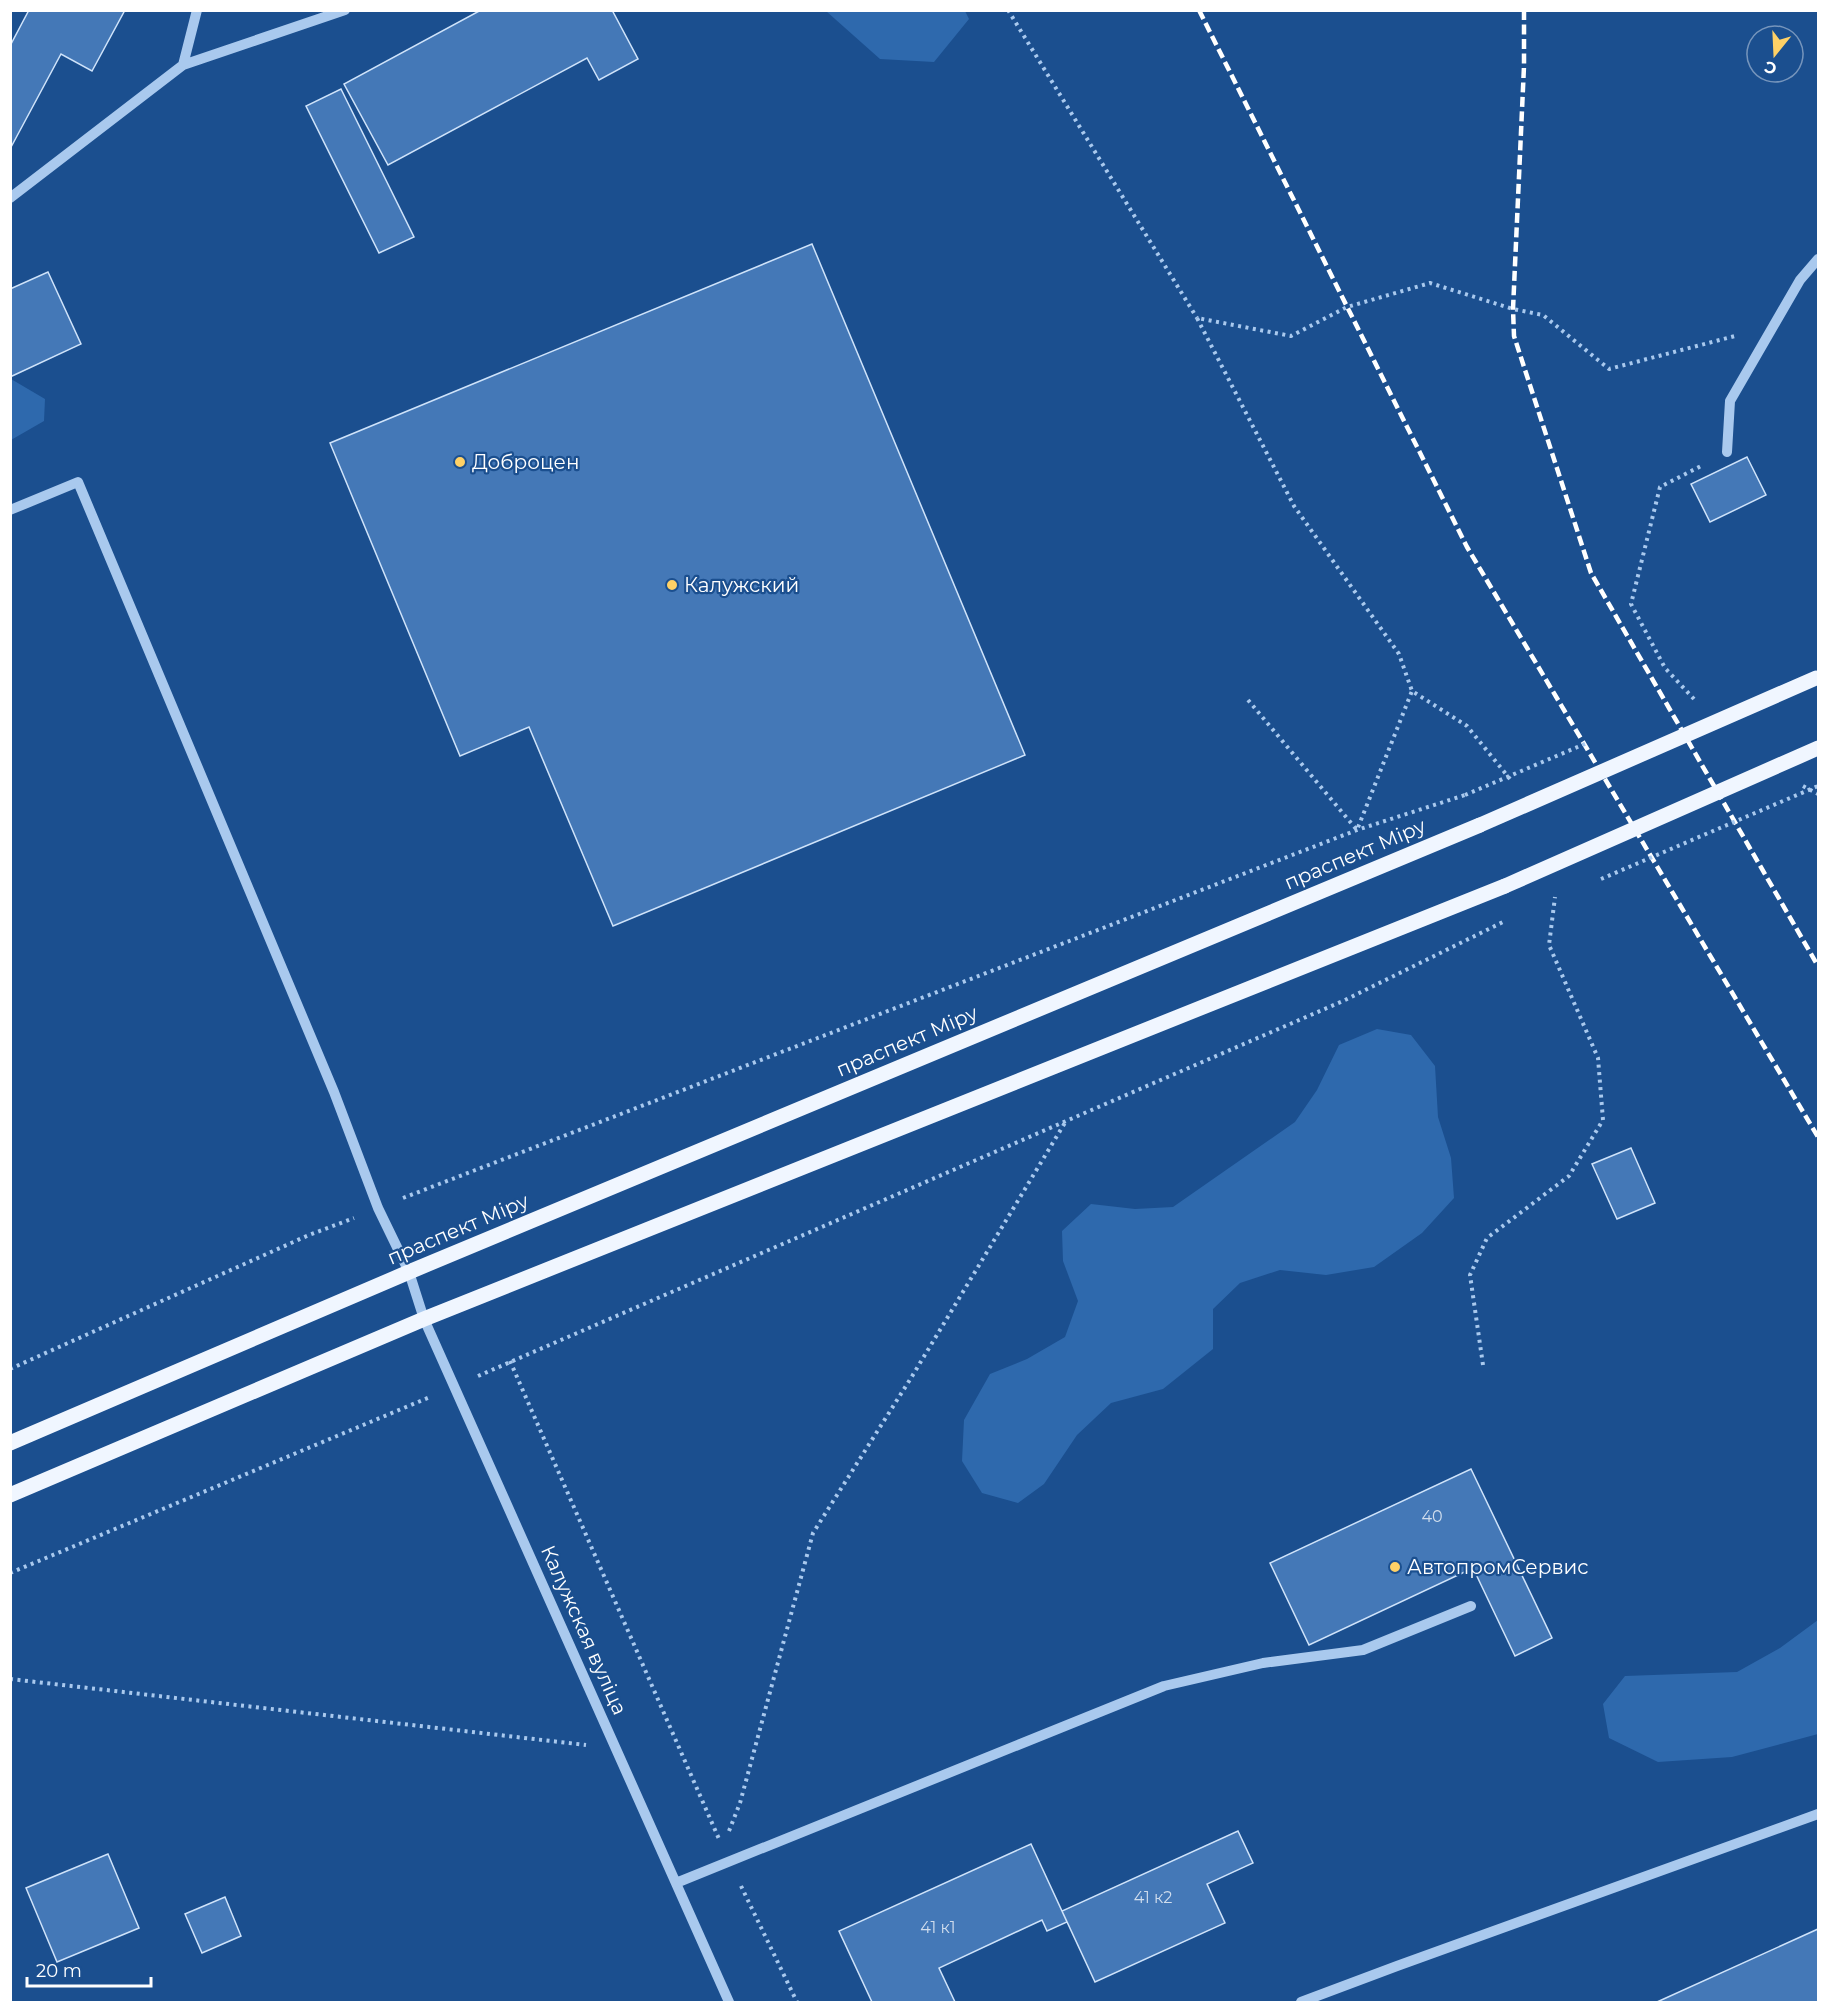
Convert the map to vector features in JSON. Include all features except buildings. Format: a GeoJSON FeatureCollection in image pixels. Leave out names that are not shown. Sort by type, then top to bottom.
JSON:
{"type":"FeatureCollection","features":[{"type":"Feature","properties":{"kind":"main road","name":"праспект Міру"},"geometry":{"type":"LineString","coordinates":[[10,1443],[409,1272],[1480,825],[1817,677]]}},
{"type":"Feature","properties":{"kind":"main road"},"geometry":{"type":"LineString","coordinates":[[10,1495],[424,1318],[1505,886],[1818,748]]}},
{"type":"Feature","properties":{"kind":"street"},"geometry":{"type":"LineString","coordinates":[[183,65],[197,10]]}},
{"type":"Feature","properties":{"kind":"street"},"geometry":{"type":"LineString","coordinates":[[10,198],[183,65],[345,10]]}},
{"type":"Feature","properties":{"kind":"street"},"geometry":{"type":"LineString","coordinates":[[1727,452],[1730,401],[1800,279],[1818,259]]}},
{"type":"Feature","properties":{"kind":"street","name":"Калужская вуліца"},"geometry":{"type":"LineString","coordinates":[[10,510],[78,482],[334,1092],[378,1208],[409,1272],[424,1318],[729,2002]]}},
{"type":"Feature","properties":{"kind":"street"},"geometry":{"type":"LineString","coordinates":[[676,1882],[1164,1686],[1263,1662],[1363,1650],[1471,1606]]}},
{"type":"Feature","properties":{"kind":"street"},"geometry":{"type":"LineString","coordinates":[[1301,2002],[1818,1814]]}},
{"type":"Feature","properties":{"kind":"path"},"geometry":{"type":"LineString","coordinates":[[1008,10],[1197,318],[1294,506],[1400,654],[1412,691],[1467,726],[1510,780]]}},
{"type":"Feature","properties":{"kind":"path"},"geometry":{"type":"LineString","coordinates":[[1197,318],[1291,336],[1347,307],[1430,283],[1513,309],[1543,315],[1609,369],[1773,326]]}},
{"type":"Feature","properties":{"kind":"path"},"geometry":{"type":"LineString","coordinates":[[1696,702],[1665,668],[1631,604],[1660,487],[1727,452]]}},
{"type":"Feature","properties":{"kind":"path"},"geometry":{"type":"LineString","coordinates":[[1356,830],[1412,691]]}},
{"type":"Feature","properties":{"kind":"path"},"geometry":{"type":"LineString","coordinates":[[1248,700],[1356,830]]}},
{"type":"Feature","properties":{"kind":"path"},"geometry":{"type":"LineString","coordinates":[[1799,785],[1818,794]]}},
{"type":"Feature","properties":{"kind":"path"},"geometry":{"type":"LineString","coordinates":[[1592,883],[1818,786]]}},
{"type":"Feature","properties":{"kind":"path"},"geometry":{"type":"LineString","coordinates":[[10,1370],[309,1235],[1356,830],[1465,795]]}},
{"type":"Feature","properties":{"kind":"path"},"geometry":{"type":"LineString","coordinates":[[1483,1365],[1470,1275],[1487,1238],[1569,1176],[1603,1120],[1598,1058],[1549,945],[1557,896],[1549,901]]}},
{"type":"Feature","properties":{"kind":"path"},"geometry":{"type":"LineString","coordinates":[[10,1573],[456,1386],[1343,1001],[1506,920]]}},
{"type":"Feature","properties":{"kind":"path"},"geometry":{"type":"LineString","coordinates":[[723,1848],[740,1803],[813,1533],[911,1378],[1066,1120]]}},
{"type":"Feature","properties":{"kind":"path"},"geometry":{"type":"LineString","coordinates":[[510,1361],[728,1860],[797,2002]]}},
{"type":"Feature","properties":{"kind":"path"},"geometry":{"type":"LineString","coordinates":[[10,1679],[617,1748]]}},
{"type":"Feature","properties":{"kind":"shaded area"},"geometry":{"type":"Polygon","coordinates":[[[826,11],[965,11],[969,19],[934,62],[880,59],[826,11]]]}},
{"type":"Feature","properties":{"kind":"shaded area"},"geometry":{"type":"Polygon","coordinates":[[[11,379],[45,399],[44,421],[11,440],[11,379]]]}},
{"type":"Feature","properties":{"kind":"shaded area"},"geometry":{"type":"Polygon","coordinates":[[[1377,1029],[1411,1035],[1435,1066],[1438,1117],[1451,1158],[1454,1198],[1422,1233],[1374,1267],[1326,1275],[1280,1270],[1240,1283],[1213,1309],[1213,1349],[1163,1389],[1111,1403],[1077,1435],[1044,1484],[1018,1503],[982,1493],[962,1461],[964,1420],[990,1374],[1027,1359],[1065,1337],[1078,1301],[1063,1261],[1062,1231],[1091,1204],[1135,1209],[1173,1207],[1295,1122],[1317,1090],[1339,1045],[1377,1029]]]}},
{"type":"Feature","properties":{"kind":"shaded area"},"geometry":{"type":"Polygon","coordinates":[[[1818,1620],[1818,1734],[1732,1757],[1658,1762],[1609,1738],[1603,1704],[1625,1676],[1737,1672],[1780,1648],[1818,1620]]]}},
{"type":"Feature","properties":{"kind":"railway"},"geometry":{"type":"LineString","coordinates":[[1199,10],[1467,547],[1818,1137]]}},
{"type":"Feature","properties":{"kind":"railway"},"geometry":{"type":"LineString","coordinates":[[1524,10],[1524,66],[1513,309],[1514,336],[1591,573],[1818,966]]}},
{"type":"Feature","properties":{"kind":"place","name":"Доброцен"},"geometry":{"type":"Point","coordinates":[460,462]}},
{"type":"Feature","properties":{"kind":"place","name":"Калужский"},"geometry":{"type":"Point","coordinates":[672,585]}},
{"type":"Feature","properties":{"kind":"place","name":"АвтопромСервис"},"geometry":{"type":"Point","coordinates":[1395,1567]}}]}
